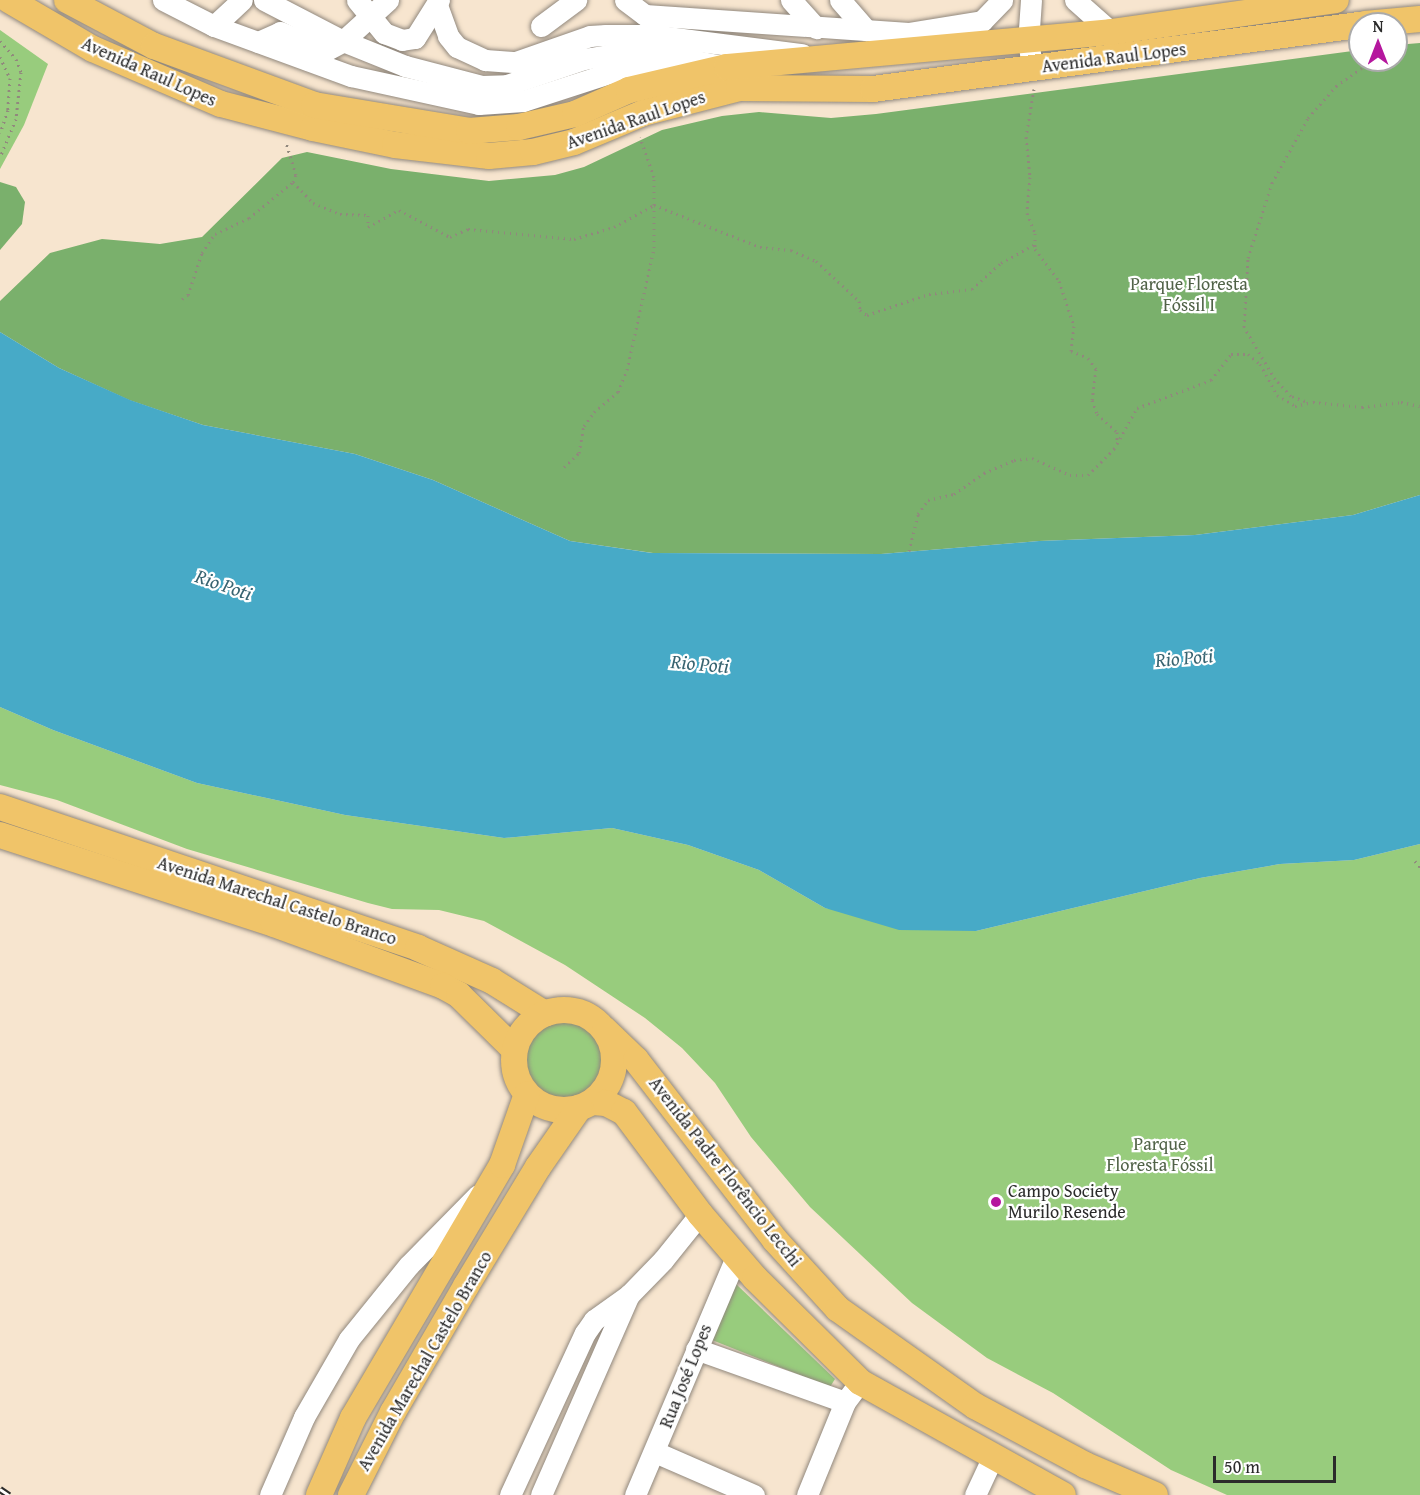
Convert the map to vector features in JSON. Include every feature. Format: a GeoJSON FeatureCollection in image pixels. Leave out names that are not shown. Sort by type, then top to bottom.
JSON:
{"type":"FeatureCollection","features":[{"type":"Feature","properties":{"kind":"main road","name":"Avenida Raul Lopes"},"geometry":{"type":"LineString","coordinates":[[9,0],[135,69],[221,104],[288,123],[396,145],[489,156],[533,152],[574,142],[643,113],[739,88],[873,89],[1033,75],[1348,27]]}},
{"type":"Feature","properties":{"kind":"main road","name":"Avenida Raul Lopes"},"geometry":{"type":"LineString","coordinates":[[67,0],[153,46],[314,105],[469,131],[519,127],[575,114],[681,75],[726,67],[1111,32],[1336,0]]}},
{"type":"Feature","properties":{"kind":"main road","name":"Avenida Marechal Castelo Branco"},"geometry":{"type":"LineString","coordinates":[[0,807],[288,902],[418,948],[492,981],[545,1014]]}},
{"type":"Feature","properties":{"kind":"main road"},"geometry":{"type":"LineString","coordinates":[[27,845],[40,821]]}},
{"type":"Feature","properties":{"kind":"main road","name":"Avenida Marechal Castelo Branco"},"geometry":{"type":"LineString","coordinates":[[0,836],[274,924],[443,986],[459,995],[515,1050]]}},
{"type":"Feature","properties":{"kind":"main road"},"geometry":{"type":"LineString","coordinates":[[274,924],[288,902]]}},
{"type":"Feature","properties":{"kind":"main road"},"geometry":{"type":"LineString","coordinates":[[586,1105],[612,1077],[615,1061],[605,1030],[578,1012],[545,1014],[531,1022],[515,1050],[514,1066],[527,1094],[542,1105],[560,1110],[606,1103],[624,1112],[700,1214],[736,1257],[813,1339],[860,1382],[992,1459],[1063,1495]]}},
{"type":"Feature","properties":{"kind":"main road","name":"Avenida Padre Florêncio Lecchi"},"geometry":{"type":"LineString","coordinates":[[605,1030],[636,1060],[775,1240],[838,1309],[975,1407],[1052,1448],[1155,1495]]}},
{"type":"Feature","properties":{"kind":"main road","name":"Avenida Marechal Castelo Branco"},"geometry":{"type":"LineString","coordinates":[[319,1495],[353,1418],[493,1179],[518,1125],[527,1094]]}},
{"type":"Feature","properties":{"kind":"main road","name":"Avenida Marechal Castelo Branco"},"geometry":{"type":"LineString","coordinates":[[351,1495],[393,1412],[537,1167],[586,1105]]}},
{"type":"Feature","properties":{"kind":"main road"},"geometry":{"type":"LineString","coordinates":[[1037,1482],[1052,1448]]}},
{"type":"Feature","properties":{"kind":"street"},"geometry":{"type":"LineString","coordinates":[[163,0],[214,26],[258,42],[280,32],[351,76],[451,98],[514,94],[605,63],[652,64],[681,75]]}},
{"type":"Feature","properties":{"kind":"street"},"geometry":{"type":"LineString","coordinates":[[214,26],[242,0]]}},
{"type":"Feature","properties":{"kind":"street"},"geometry":{"type":"LineString","coordinates":[[264,0],[343,41],[405,66],[482,86],[507,85],[584,59],[621,53],[674,57],[726,67]]}},
{"type":"Feature","properties":{"kind":"street"},"geometry":{"type":"LineString","coordinates":[[316,55],[343,41],[363,7],[388,0]]}},
{"type":"Feature","properties":{"kind":"street"},"geometry":{"type":"LineString","coordinates":[[541,26],[576,0]]}},
{"type":"Feature","properties":{"kind":"street"},"geometry":{"type":"LineString","coordinates":[[625,0],[645,15],[908,33],[968,25],[992,15],[1002,0]]}},
{"type":"Feature","properties":{"kind":"street"},"geometry":{"type":"LineString","coordinates":[[791,0],[816,28]]}},
{"type":"Feature","properties":{"kind":"street"},"geometry":{"type":"LineString","coordinates":[[840,0],[866,30]]}},
{"type":"Feature","properties":{"kind":"street"},"geometry":{"type":"LineString","coordinates":[[1031,0],[1028,39],[1033,75]]}},
{"type":"Feature","properties":{"kind":"street"},"geometry":{"type":"LineString","coordinates":[[1075,0],[1111,32]]}},
{"type":"Feature","properties":{"kind":"street"},"geometry":{"type":"LineString","coordinates":[[363,7],[384,33],[402,40],[415,38],[434,10]]}},
{"type":"Feature","properties":{"kind":"street"},"geometry":{"type":"LineString","coordinates":[[434,10],[448,36],[457,46],[485,60],[516,62],[590,36],[606,34],[662,36],[832,59]]}},
{"type":"Feature","properties":{"kind":"street"},"geometry":{"type":"LineString","coordinates":[[434,10],[437,44],[452,57],[485,69],[513,74]]}},
{"type":"Feature","properties":{"kind":"street"},"geometry":{"type":"LineString","coordinates":[[448,76],[513,74],[577,51],[621,44],[688,49],[776,64]]}},
{"type":"Feature","properties":{"kind":"street"},"geometry":{"type":"LineString","coordinates":[[270,1495],[304,1417],[349,1340],[409,1265],[493,1179]]}},
{"type":"Feature","properties":{"kind":"street"},"geometry":{"type":"LineString","coordinates":[[629,1294],[541,1495],[513,1490],[585,1334],[594,1320],[629,1294],[700,1214]]}},
{"type":"Feature","properties":{"kind":"street","name":"Rua José Lopes"},"geometry":{"type":"LineString","coordinates":[[635,1495],[736,1257]]}},
{"type":"Feature","properties":{"kind":"street"},"geometry":{"type":"LineString","coordinates":[[696,1349],[845,1402]]}},
{"type":"Feature","properties":{"kind":"street"},"geometry":{"type":"LineString","coordinates":[[807,1495],[845,1402],[860,1382]]}},
{"type":"Feature","properties":{"kind":"street"},"geometry":{"type":"LineString","coordinates":[[655,1452],[754,1495]]}},
{"type":"Feature","properties":{"kind":"street"},"geometry":{"type":"LineString","coordinates":[[975,1495],[992,1459]]}},
{"type":"Feature","properties":{"kind":"path"},"geometry":{"type":"LineString","coordinates":[[0,41],[16,59],[21,72],[16,119],[0,157]]}},
{"type":"Feature","properties":{"kind":"path"},"geometry":{"type":"LineString","coordinates":[[0,57],[10,78],[8,110],[0,133]]}},
{"type":"Feature","properties":{"kind":"path"},"geometry":{"type":"LineString","coordinates":[[1307,402],[1291,396],[1275,379],[1244,327],[1248,258],[1272,183],[1308,118],[1336,86],[1356,72]]}},
{"type":"Feature","properties":{"kind":"path"},"geometry":{"type":"LineString","coordinates":[[1033,75],[1026,137],[1030,171],[1028,213],[1035,233],[1034,245],[1060,284],[1074,326],[1071,351],[1088,358],[1096,369],[1092,400],[1097,414],[1117,432],[1117,442]]}},
{"type":"Feature","properties":{"kind":"path"},"geometry":{"type":"LineString","coordinates":[[182,299],[189,295],[202,253],[215,234],[249,218],[293,182],[294,166],[286,151],[288,123]]}},
{"type":"Feature","properties":{"kind":"path"},"geometry":{"type":"LineString","coordinates":[[564,466],[579,453],[584,426],[594,412],[618,392],[627,370],[654,248],[654,177],[636,130]]}},
{"type":"Feature","properties":{"kind":"path"},"geometry":{"type":"LineString","coordinates":[[293,182],[313,203],[340,214],[368,214],[368,227],[399,210],[450,237],[468,229],[574,239],[614,227],[654,205]]}},
{"type":"Feature","properties":{"kind":"path"},"geometry":{"type":"LineString","coordinates":[[654,205],[760,247],[791,250],[816,261],[859,301],[860,310],[867,315],[929,294],[972,290],[1001,263],[1034,245]]}},
{"type":"Feature","properties":{"kind":"path"},"geometry":{"type":"LineString","coordinates":[[909,551],[918,514],[928,500],[954,494],[984,472],[1014,460],[1032,458],[1070,475],[1088,475],[1117,442],[1137,408],[1211,380],[1231,354],[1248,354],[1260,364],[1273,391],[1287,403],[1307,402],[1362,407],[1401,402],[1420,406]]}},
{"type":"Feature","properties":{"kind":"path"},"geometry":{"type":"LineString","coordinates":[[1415,861],[1420,867]]}},
{"type":"Feature","properties":{"kind":"green space"},"geometry":{"type":"Polygon","coordinates":[[[0,30],[48,64],[24,125],[0,169],[0,30]]]}},
{"type":"Feature","properties":{"kind":"green space","name":"Parque Floresta Fóssil I"},"geometry":{"type":"Polygon","coordinates":[[[1420,43],[1420,495],[1353,515],[1195,535],[1039,541],[881,554],[653,553],[570,541],[433,480],[355,454],[203,425],[129,400],[59,368],[0,332],[0,301],[50,253],[102,239],[160,244],[202,237],[282,158],[307,152],[391,169],[489,181],[555,175],[584,167],[662,130],[722,116],[759,112],[831,118],[876,114],[1348,52],[1348,72],[1408,72],[1408,44],[1420,43]]]}},
{"type":"Feature","properties":{"kind":"green space"},"geometry":{"type":"Polygon","coordinates":[[[0,182],[16,187],[25,202],[22,224],[0,250],[0,182]]]}},
{"type":"Feature","properties":{"kind":"green space","name":"Parque Floresta Fóssil"},"geometry":{"type":"Polygon","coordinates":[[[0,707],[53,730],[197,783],[345,815],[504,838],[612,828],[688,845],[759,870],[825,908],[976,931],[1200,878],[1280,864],[1354,860],[1420,844],[1420,1495],[1227,1495],[1171,1470],[1053,1393],[987,1358],[912,1303],[810,1207],[751,1137],[715,1083],[682,1048],[645,1018],[565,965],[484,921],[439,910],[392,909],[368,903],[187,849],[57,800],[0,785],[0,707]]]}},
{"type":"Feature","properties":{"kind":"green space"},"geometry":{"type":"Polygon","coordinates":[[[564,1020],[579,1023],[592,1032],[601,1045],[604,1060],[601,1075],[592,1088],[579,1097],[564,1100],[549,1097],[536,1088],[527,1075],[524,1060],[527,1045],[536,1032],[549,1023],[564,1020]]]}},
{"type":"Feature","properties":{"kind":"green space"},"geometry":{"type":"Polygon","coordinates":[[[736,1284],[835,1379],[830,1387],[712,1340],[736,1284]]]}},
{"type":"Feature","properties":{"kind":"water","name":"Rio Poti"},"geometry":{"type":"Polygon","coordinates":[[[0,332],[59,368],[130,400],[203,425],[355,454],[433,480],[570,541],[652,553],[881,554],[1039,541],[1195,535],[1353,515],[1420,495],[1420,844],[1354,860],[1280,864],[1200,878],[976,931],[899,930],[825,908],[759,870],[688,845],[612,828],[504,838],[345,815],[197,783],[53,730],[0,707],[0,332]]]}},
{"type":"Feature","properties":{"kind":"railway"},"geometry":{"type":"LineString","coordinates":[[0,1489],[9,1495]]}},
{"type":"Feature","properties":{"kind":"place","name":"Campo Society Murilo Resende"},"geometry":{"type":"Point","coordinates":[996,1202]}}]}
